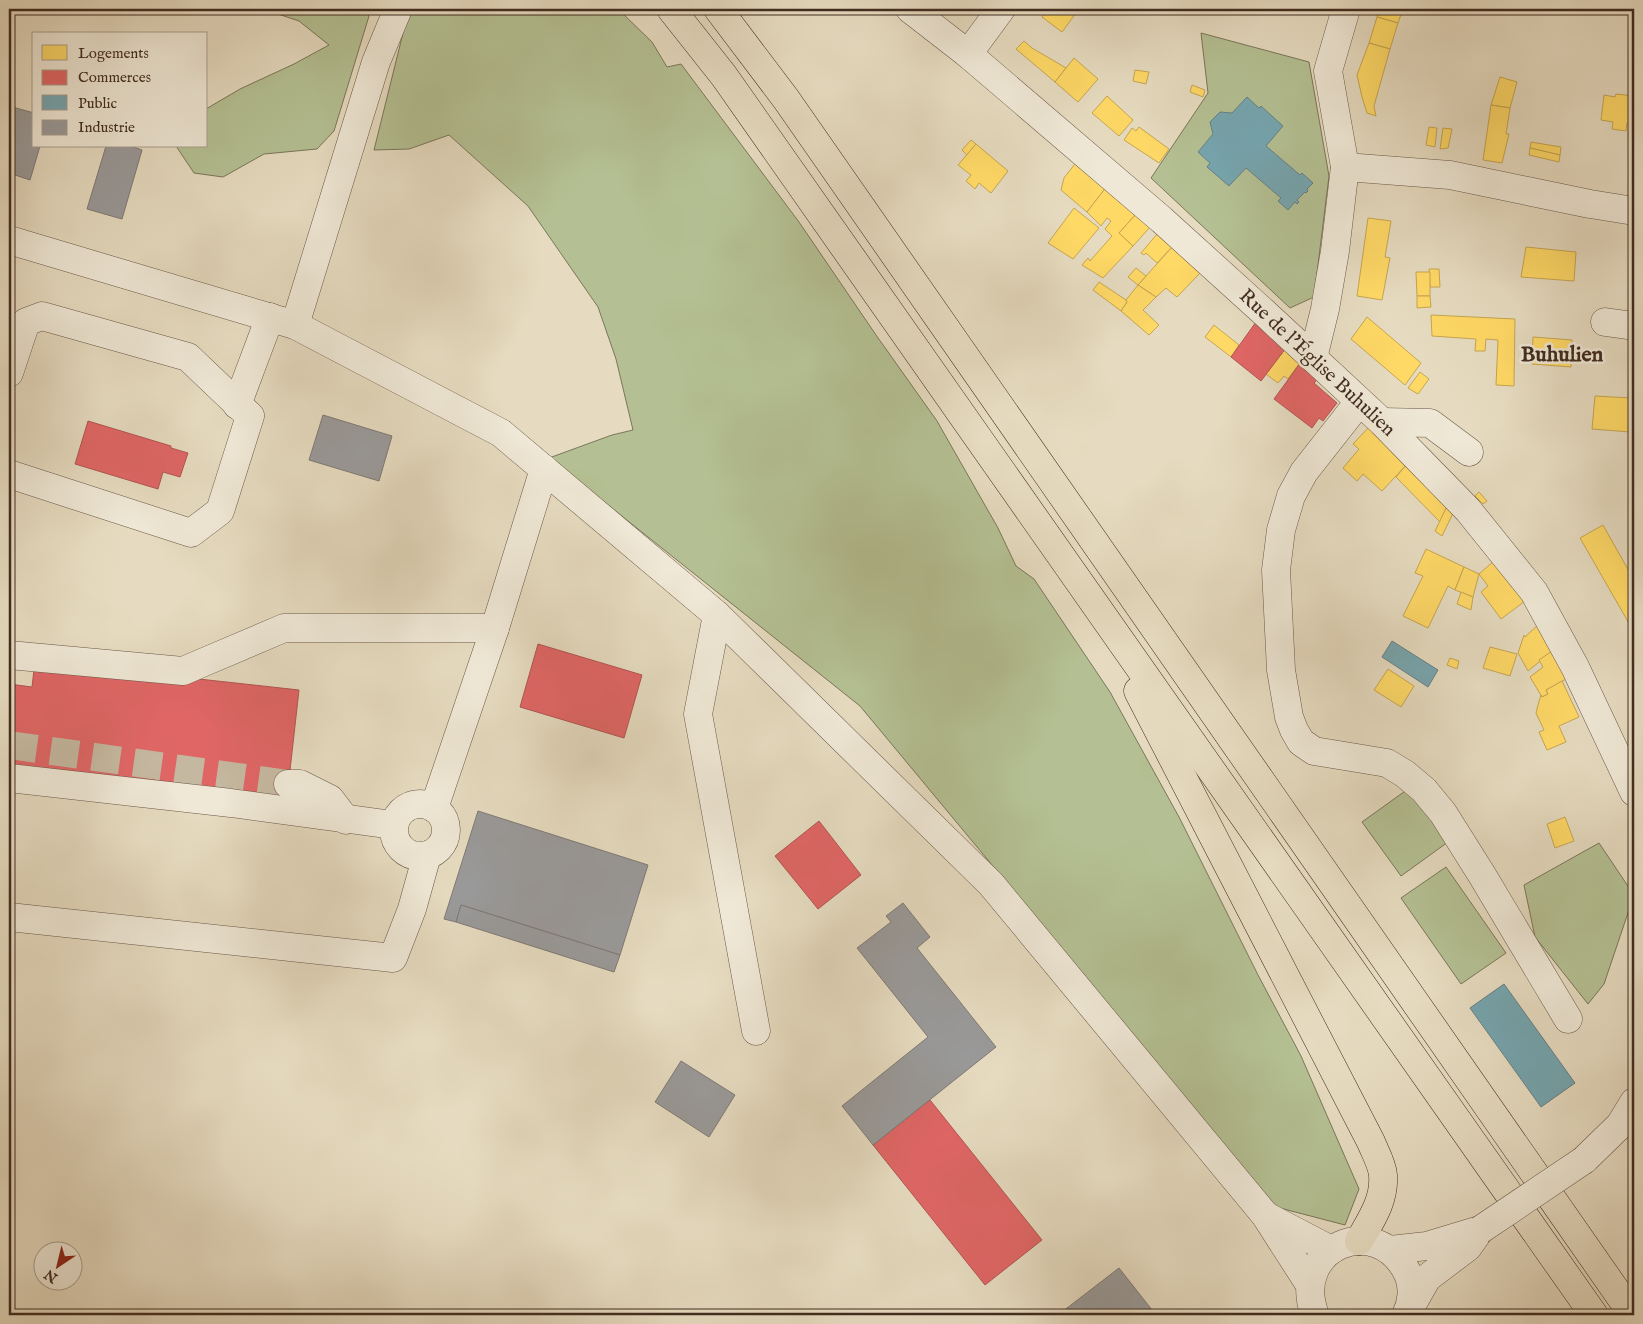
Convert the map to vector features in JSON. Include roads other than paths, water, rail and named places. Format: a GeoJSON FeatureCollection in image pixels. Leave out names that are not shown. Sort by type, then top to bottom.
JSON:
{"type":"FeatureCollection","features":[{"type":"Feature","properties":{"kind":"highway"},"geometry":{"type":"LineString","coordinates":[[671,9],[724,76],[1594,1315]]}},
{"type":"Feature","properties":{"kind":"highway"},"geometry":{"type":"LineString","coordinates":[[718,9],[792,107],[1633,1315]]}},
{"type":"Feature","properties":{"kind":"highway"},"geometry":{"type":"LineString","coordinates":[[1089,596],[1371,1142],[1383,1173],[1383,1193],[1376,1212],[1359,1241]]}},
{"type":"Feature","properties":{"kind":"street"},"geometry":{"type":"LineString","coordinates":[[237,405],[282,321],[376,62],[398,9]]}},
{"type":"Feature","properties":{"kind":"street","name":"Rue de l'Église Buhulien"},"geometry":{"type":"LineString","coordinates":[[910,9],[968,54],[1162,220],[1382,422],[1468,510],[1534,592],[1575,668],[1634,792]]}},
{"type":"Feature","properties":{"kind":"street"},"geometry":{"type":"LineString","coordinates":[[968,54],[1001,9]]}},
{"type":"Feature","properties":{"kind":"street"},"geometry":{"type":"LineString","coordinates":[[1313,358],[1325,309],[1335,251],[1345,167],[1328,71],[1346,9]]}},
{"type":"Feature","properties":{"kind":"street"},"geometry":{"type":"LineString","coordinates":[[1345,167],[1450,175],[1590,204],[1634,211]]}},
{"type":"Feature","properties":{"kind":"street"},"geometry":{"type":"LineString","coordinates":[[9,240],[282,321],[501,433],[717,615],[991,884],[1265,1215],[1310,1304]]}},
{"type":"Feature","properties":{"kind":"street"},"geometry":{"type":"LineString","coordinates":[[9,373],[26,322],[42,316],[188,357],[250,416],[220,511],[192,533],[9,474]]}},
{"type":"Feature","properties":{"kind":"street"},"geometry":{"type":"LineString","coordinates":[[1605,322],[1634,326]]}},
{"type":"Feature","properties":{"kind":"street"},"geometry":{"type":"LineString","coordinates":[[1358,402],[1304,472],[1292,496],[1281,530],[1276,570],[1281,670],[1292,723],[1301,742],[1314,751],[1387,763],[1405,774],[1424,790],[1443,813],[1482,875],[1568,1019]]}},
{"type":"Feature","properties":{"kind":"street"},"geometry":{"type":"LineString","coordinates":[[1382,422],[1430,423],[1469,452]]}},
{"type":"Feature","properties":{"kind":"street"},"geometry":{"type":"LineString","coordinates":[[434,808],[495,628],[544,469]]}},
{"type":"Feature","properties":{"kind":"street"},"geometry":{"type":"LineString","coordinates":[[717,615],[698,714],[756,1031]]}},
{"type":"Feature","properties":{"kind":"street"},"geometry":{"type":"LineString","coordinates":[[9,654],[183,671],[284,628],[495,628]]}},
{"type":"Feature","properties":{"kind":"street"},"geometry":{"type":"LineString","coordinates":[[9,778],[231,803],[394,825]]}},
{"type":"Feature","properties":{"kind":"street"},"geometry":{"type":"LineString","coordinates":[[288,784],[300,784],[330,799],[346,820]]}},
{"type":"Feature","properties":{"kind":"street"},"geometry":{"type":"LineString","coordinates":[[412,804],[428,804],[434,808],[444,821],[446,829],[445,838],[441,845],[427,855],[418,856],[402,850],[394,834],[394,825],[400,812],[412,804]]}},
{"type":"Feature","properties":{"kind":"street"},"geometry":{"type":"LineString","coordinates":[[9,917],[393,958],[412,909],[427,855]]}},
{"type":"Feature","properties":{"kind":"street"},"geometry":{"type":"LineString","coordinates":[[1390,1250],[1428,1246],[1480,1230],[1584,1160],[1620,1125],[1634,1102]]}},
{"type":"Feature","properties":{"kind":"street"},"geometry":{"type":"LineString","coordinates":[[1265,1215],[1331,1250]]}},
{"type":"Feature","properties":{"kind":"street"},"geometry":{"type":"LineString","coordinates":[[1407,1314],[1427,1278],[1468,1247],[1480,1230]]}},
{"type":"Feature","properties":{"kind":"street"},"geometry":{"type":"LineString","coordinates":[[1310,1304],[1313,1271],[1321,1259],[1331,1250],[1359,1241],[1376,1243],[1390,1250],[1402,1262],[1410,1278],[1412,1296],[1407,1314]]}},
{"type":"Feature","properties":{"kind":"tunnel"},"geometry":{"type":"LineString","coordinates":[[9,745],[288,784]]}},
{"type":"Feature","properties":{"kind":"district","name":"Buhulien"},"geometry":{"type":"Point","coordinates":[1562,355]}}]}
